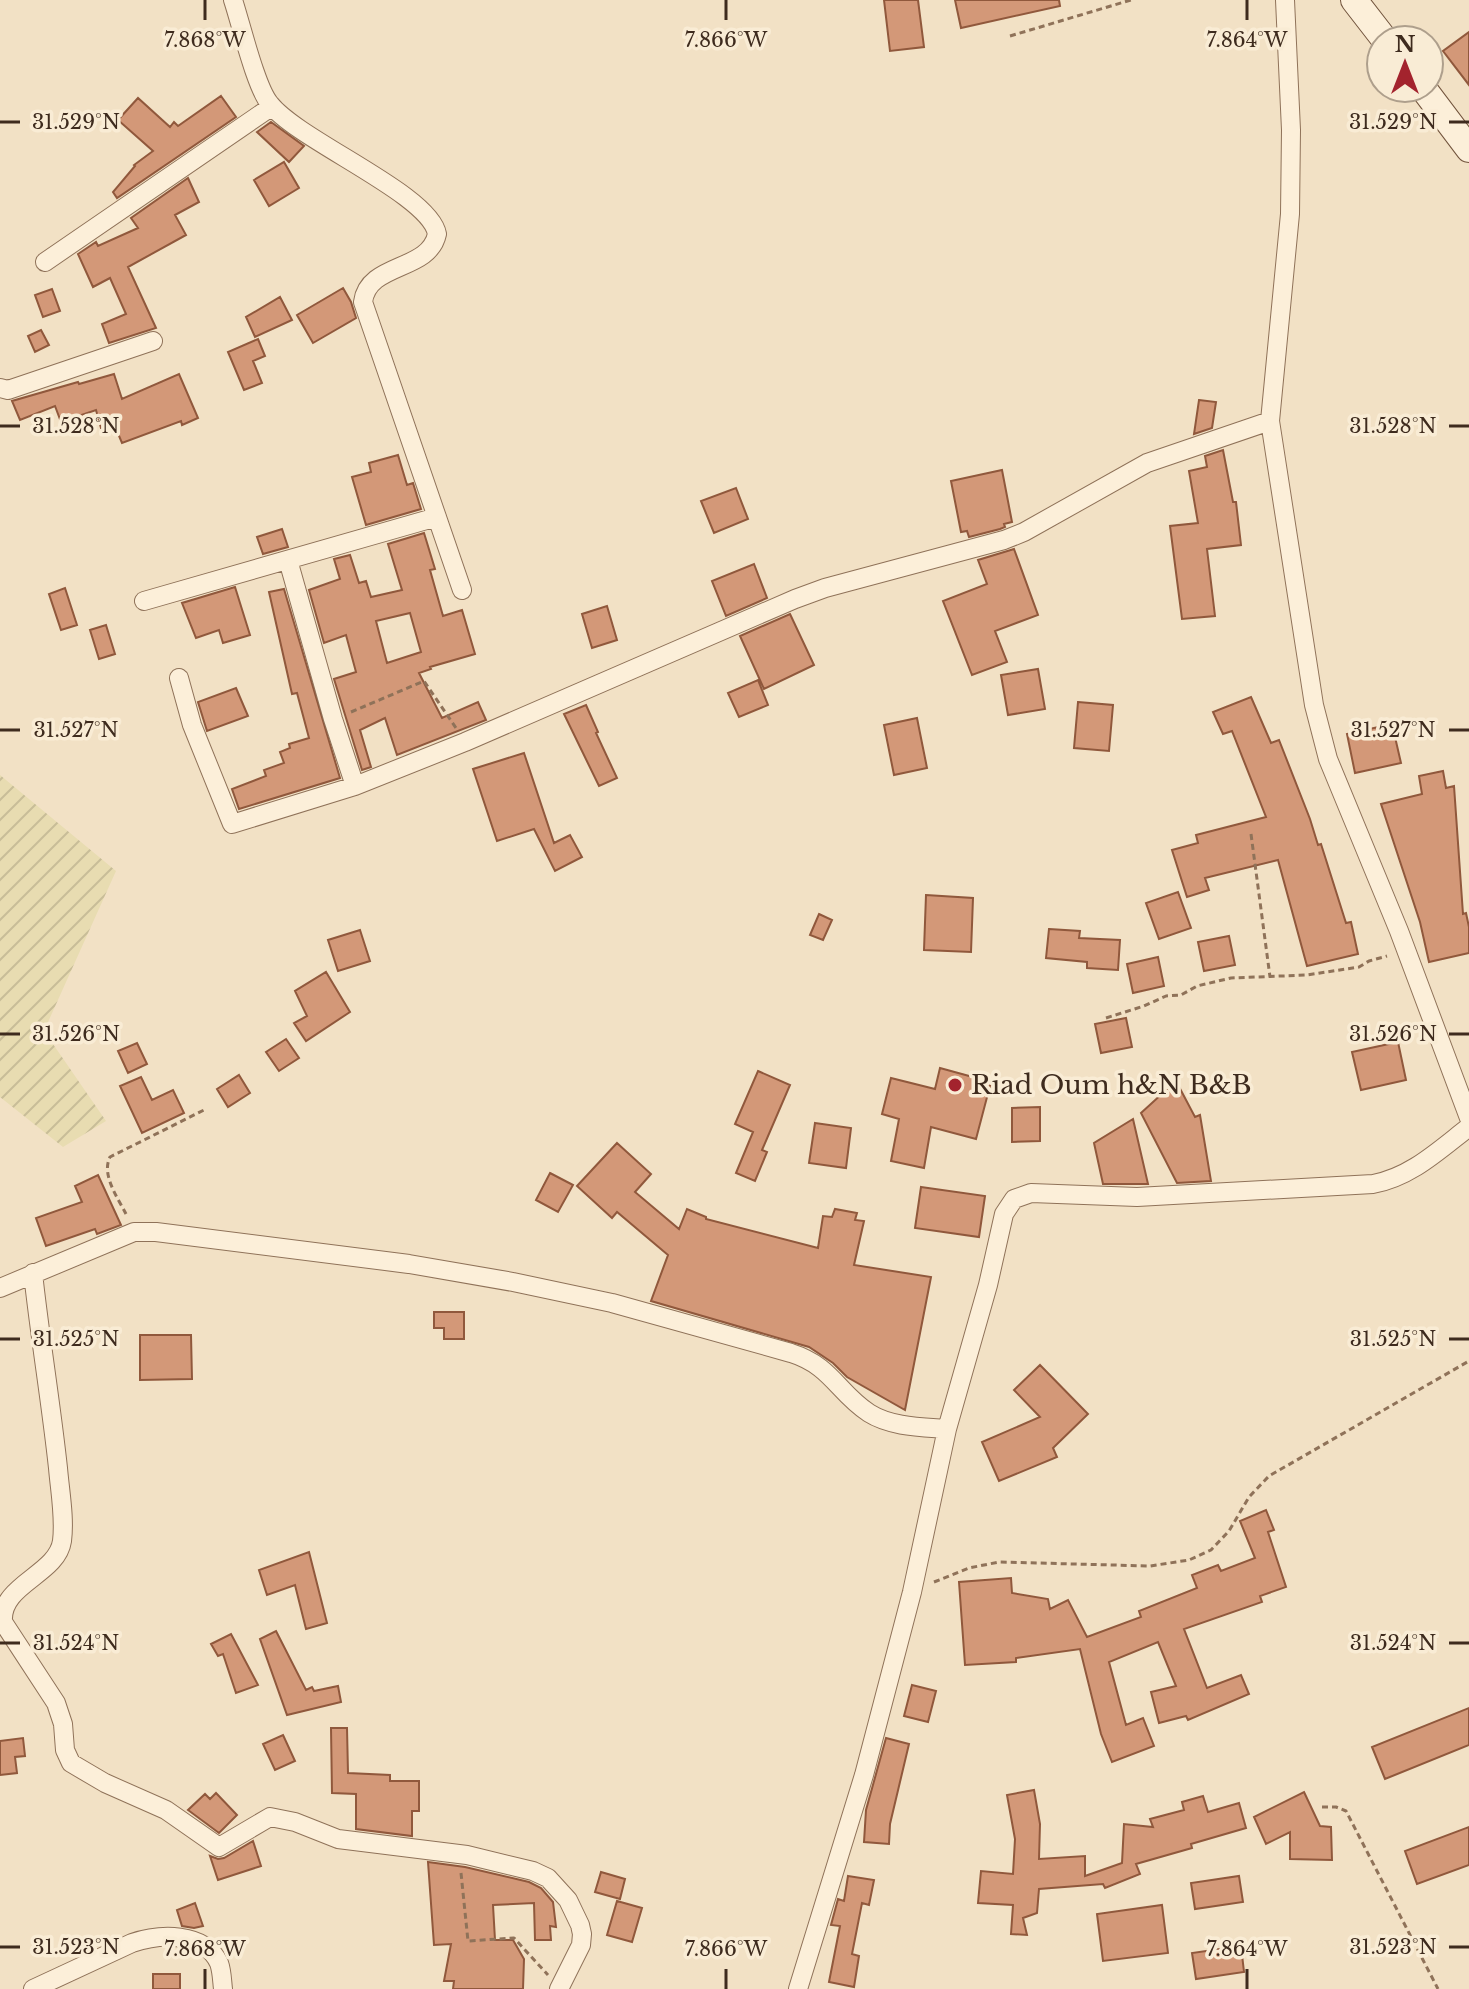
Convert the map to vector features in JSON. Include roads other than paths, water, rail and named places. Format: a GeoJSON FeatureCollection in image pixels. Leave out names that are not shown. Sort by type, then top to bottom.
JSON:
{"type":"FeatureCollection","features":[{"type":"Feature","properties":{"kind":"street"},"geometry":{"type":"LineString","coordinates":[[233,0],[260,86],[271,107],[398,193],[434,223],[436,240],[429,251],[372,282],[363,302],[462,590]]}},
{"type":"Feature","properties":{"kind":"street"},"geometry":{"type":"LineString","coordinates":[[1285,0],[1291,130],[1290,214],[1270,421],[1320,734],[1336,782],[1406,950],[1469,1118]]}},
{"type":"Feature","properties":{"kind":"street"},"geometry":{"type":"LineString","coordinates":[[1354,0],[1373,24]]}},
{"type":"Feature","properties":{"kind":"street"},"geometry":{"type":"LineString","coordinates":[[1435,104],[1469,149]]}},
{"type":"Feature","properties":{"kind":"street"},"geometry":{"type":"LineString","coordinates":[[45,262],[271,107]]}},
{"type":"Feature","properties":{"kind":"street"},"geometry":{"type":"LineString","coordinates":[[0,388],[8,390],[153,341]]}},
{"type":"Feature","properties":{"kind":"street"},"geometry":{"type":"LineString","coordinates":[[179,678],[192,725],[232,824],[355,786],[465,742],[795,599],[1004,540],[1024,532],[1147,463],[1270,421]]}},
{"type":"Feature","properties":{"kind":"street"},"geometry":{"type":"LineString","coordinates":[[144,601],[437,517]]}},
{"type":"Feature","properties":{"kind":"street"},"geometry":{"type":"LineString","coordinates":[[288,560],[355,786]]}},
{"type":"Feature","properties":{"kind":"street"},"geometry":{"type":"LineString","coordinates":[[798,1989],[864,1775],[912,1592],[947,1429],[988,1285],[1004,1214],[1014,1199],[1031,1193],[1137,1197],[1373,1184],[1391,1181],[1408,1173],[1469,1127]]}},
{"type":"Feature","properties":{"kind":"street"},"geometry":{"type":"LineString","coordinates":[[0,1288],[134,1232],[182,1234],[409,1264],[612,1303],[804,1357],[827,1372],[871,1414],[896,1423],[947,1429]]}},
{"type":"Feature","properties":{"kind":"street"},"geometry":{"type":"LineString","coordinates":[[33,1273],[55,1441],[62,1539],[56,1556],[7,1600],[1,1615],[56,1703],[63,1724],[65,1750],[71,1763],[105,1783],[166,1810],[219,1847],[270,1817],[295,1822],[338,1839],[459,1854],[533,1871],[548,1878],[568,1900],[580,1925],[581,1945],[559,1988]]}},
{"type":"Feature","properties":{"kind":"street"},"geometry":{"type":"LineString","coordinates":[[33,1989],[132,1943],[169,1936],[189,1940],[215,1957],[221,1969],[223,1989]]}},
{"type":"Feature","properties":{"kind":"place","name":"Riad Oum h&N B&B"},"geometry":{"type":"Point","coordinates":[955,1085]}}]}
